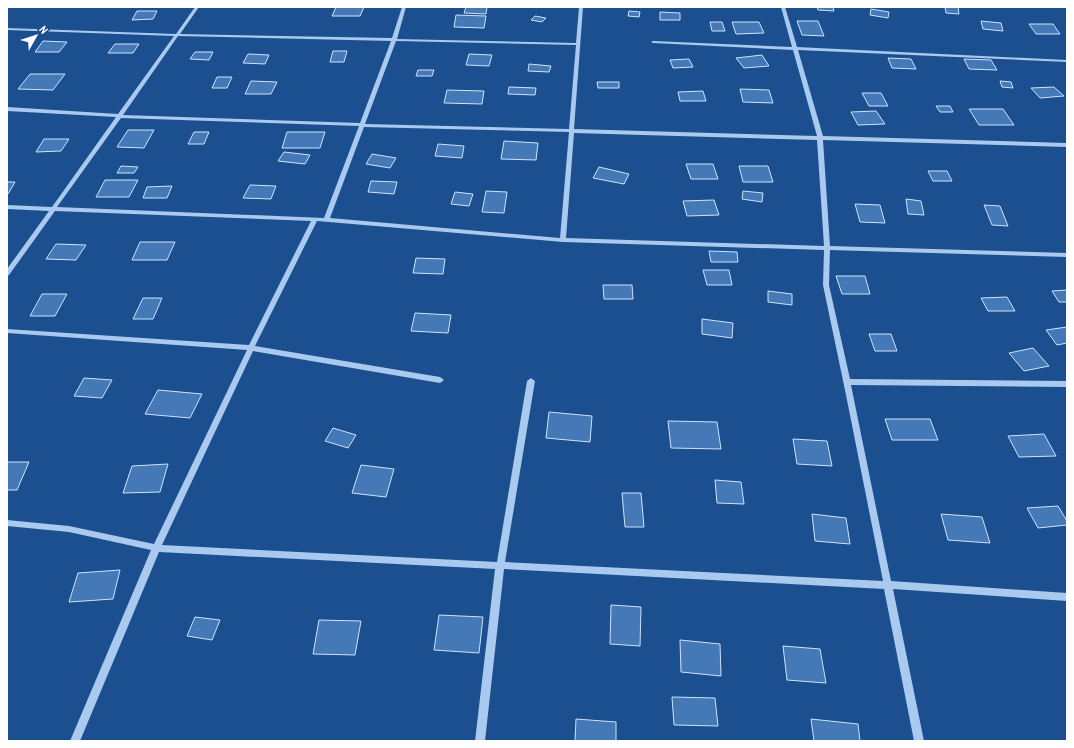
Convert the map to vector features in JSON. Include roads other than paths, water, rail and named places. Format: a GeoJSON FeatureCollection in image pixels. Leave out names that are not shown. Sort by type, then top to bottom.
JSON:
{"type":"FeatureCollection","features":[{"type":"Feature","properties":{"kind":"street"},"geometry":{"type":"LineString","coordinates":[[7,274],[196,7]]}},
{"type":"Feature","properties":{"kind":"street"},"geometry":{"type":"LineString","coordinates":[[326,220],[394,40],[404,7]]}},
{"type":"Feature","properties":{"kind":"street"},"geometry":{"type":"LineString","coordinates":[[563,240],[581,7]]}},
{"type":"Feature","properties":{"kind":"street"},"geometry":{"type":"LineString","coordinates":[[783,7],[820,137],[828,248],[826,285],[919,741]]}},
{"type":"Feature","properties":{"kind":"street"},"geometry":{"type":"LineString","coordinates":[[7,29],[176,36],[578,44]]}},
{"type":"Feature","properties":{"kind":"street"},"geometry":{"type":"LineString","coordinates":[[653,42],[1067,61]]}},
{"type":"Feature","properties":{"kind":"street"},"geometry":{"type":"LineString","coordinates":[[7,109],[119,116],[362,125],[1067,145]]}},
{"type":"Feature","properties":{"kind":"street"},"geometry":{"type":"LineString","coordinates":[[7,207],[326,220],[563,240],[1067,255]]}},
{"type":"Feature","properties":{"kind":"street"},"geometry":{"type":"LineString","coordinates":[[75,741],[156,548],[251,348],[315,220]]}},
{"type":"Feature","properties":{"kind":"street"},"geometry":{"type":"LineString","coordinates":[[7,332],[251,348],[440,380]]}},
{"type":"Feature","properties":{"kind":"street"},"geometry":{"type":"LineString","coordinates":[[480,741],[500,566],[531,381]]}},
{"type":"Feature","properties":{"kind":"street"},"geometry":{"type":"LineString","coordinates":[[847,382],[1067,384]]}},
{"type":"Feature","properties":{"kind":"street"},"geometry":{"type":"LineString","coordinates":[[7,523],[69,529],[156,548],[888,585],[1067,597]]}}]}
